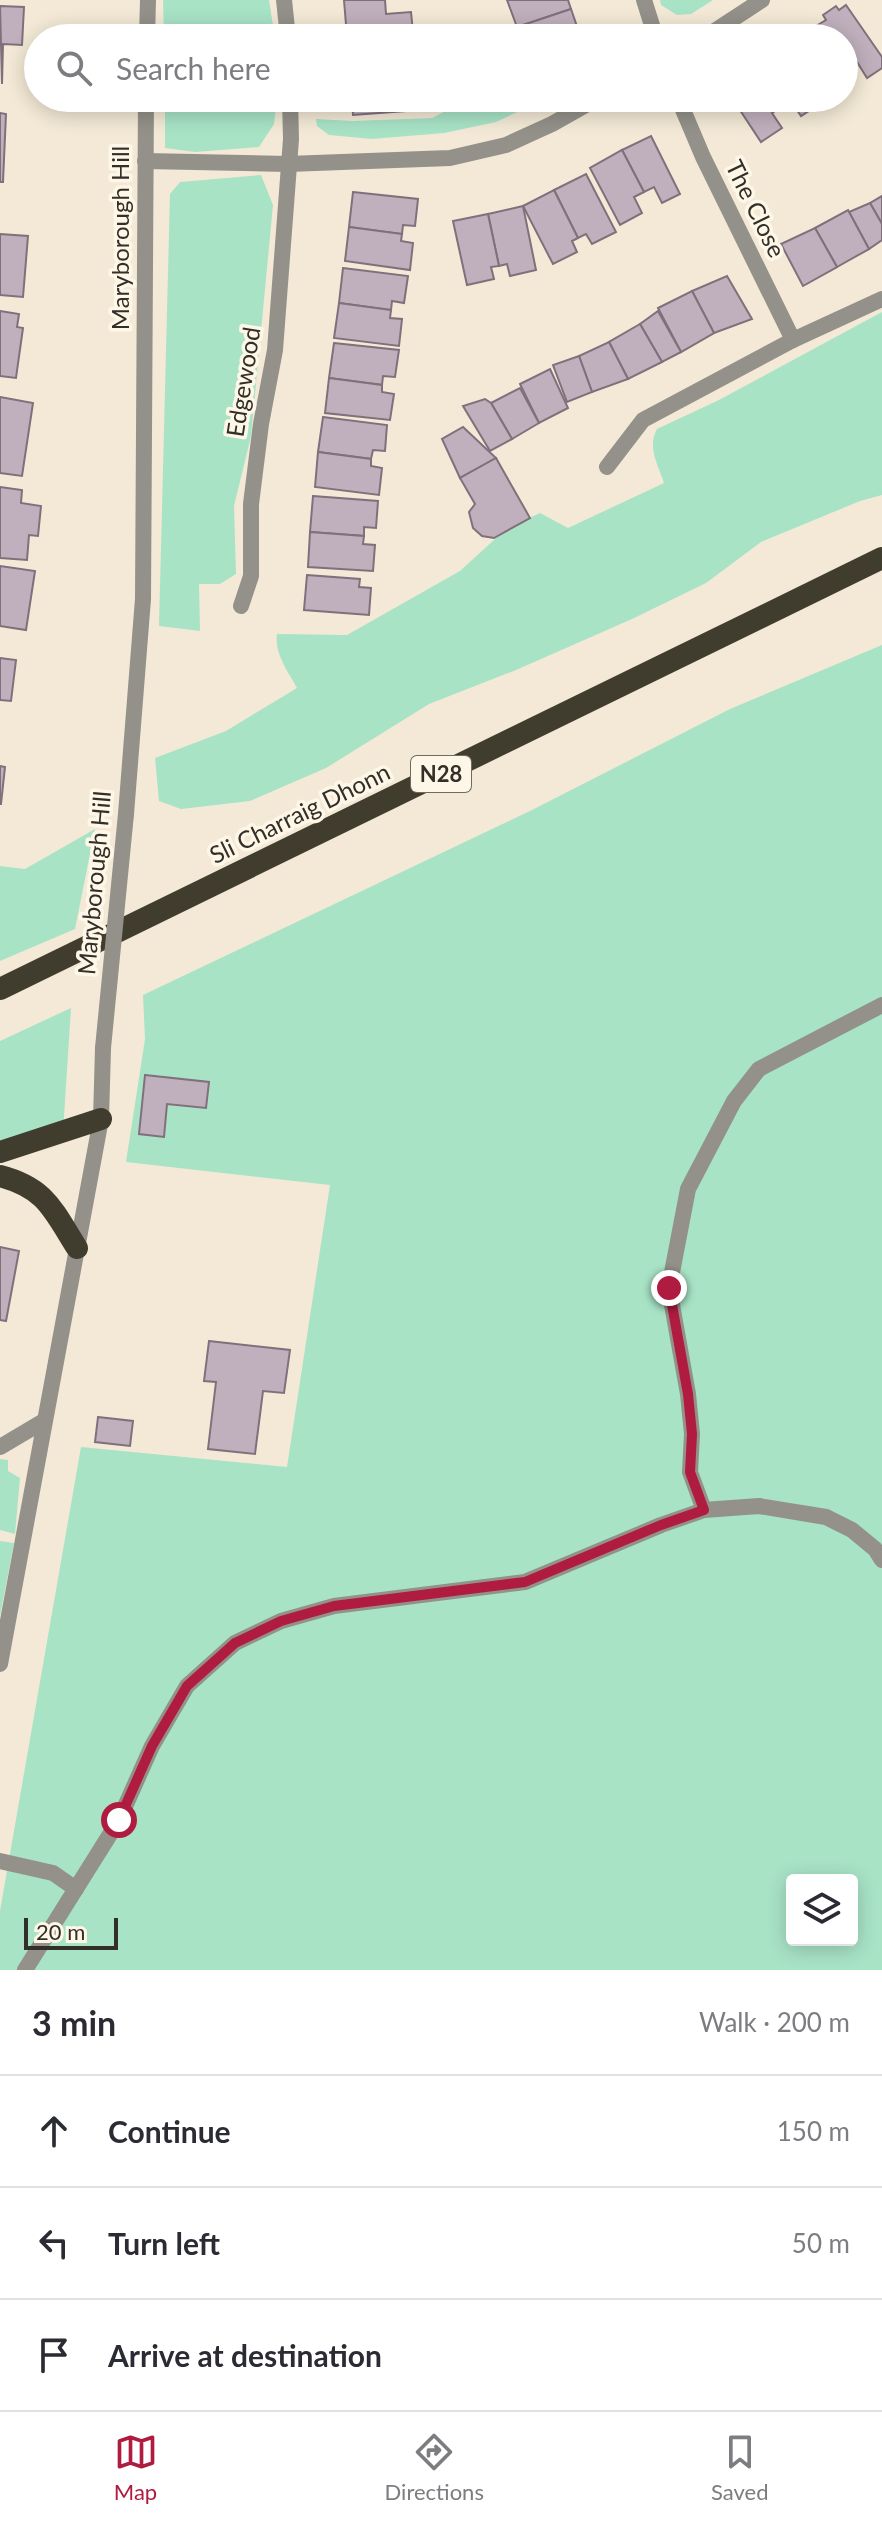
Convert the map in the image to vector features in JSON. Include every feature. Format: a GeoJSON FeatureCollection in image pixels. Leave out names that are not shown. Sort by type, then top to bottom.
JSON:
{"type":"FeatureCollection","features":[{"type":"Feature","properties":{"kind":"highway","name":"Sli Charraig Dhonn"},"geometry":{"type":"LineString","coordinates":[[0,989],[882,558]]}},
{"type":"Feature","properties":{"kind":"highway"},"geometry":{"type":"LineString","coordinates":[[0,1152],[101,1119]]}},
{"type":"Feature","properties":{"kind":"highway"},"geometry":{"type":"LineString","coordinates":[[0,1176],[18,1181],[46,1199],[77,1248]]}},
{"type":"Feature","properties":{"kind":"street"},"geometry":{"type":"LineString","coordinates":[[147,24],[148,0]]}},
{"type":"Feature","properties":{"kind":"street"},"geometry":{"type":"LineString","coordinates":[[284,0],[287,24]]}},
{"type":"Feature","properties":{"kind":"street"},"geometry":{"type":"LineString","coordinates":[[644,0],[652,24]]}},
{"type":"Feature","properties":{"kind":"street"},"geometry":{"type":"LineString","coordinates":[[725,24],[762,0]]}},
{"type":"Feature","properties":{"kind":"street","name":"Maryborough Hill"},"geometry":{"type":"LineString","coordinates":[[0,1664],[101,1119],[103,1048],[143,599],[146,112]]}},
{"type":"Feature","properties":{"kind":"street","name":"Edgewood"},"geometry":{"type":"LineString","coordinates":[[241,606],[251,576],[251,504],[261,424],[275,350],[284,260],[290,112]]}},
{"type":"Feature","properties":{"kind":"street"},"geometry":{"type":"LineString","coordinates":[[145,161],[288,164],[450,158],[506,145],[573,112]]}},
{"type":"Feature","properties":{"kind":"street","name":"The Close"},"geometry":{"type":"LineString","coordinates":[[684,112],[793,340]]}},
{"type":"Feature","properties":{"kind":"street"},"geometry":{"type":"LineString","coordinates":[[607,467],[643,420],[793,340],[882,299]]}},
{"type":"Feature","properties":{"kind":"street"},"geometry":{"type":"LineString","coordinates":[[704,1510],[690,1472],[692,1434],[688,1394],[669,1288],[688,1189],[734,1101],[759,1069],[882,1005]]}},
{"type":"Feature","properties":{"kind":"street"},"geometry":{"type":"LineString","coordinates":[[0,1447],[44,1421]]}},
{"type":"Feature","properties":{"kind":"street"},"geometry":{"type":"LineString","coordinates":[[25,1970],[119,1820],[152,1746],[187,1686],[235,1643],[281,1621],[334,1606],[525,1582],[704,1510],[759,1506],[826,1517],[852,1530],[875,1549],[882,1560]]}},
{"type":"Feature","properties":{"kind":"street"},"geometry":{"type":"LineString","coordinates":[[0,1861],[53,1873],[76,1889]]}},
{"type":"Feature","properties":{"kind":"green space"},"geometry":{"type":"Polygon","coordinates":[[[163,0],[269,0],[273,24],[164,24],[163,0]]]}},
{"type":"Feature","properties":{"kind":"green space"},"geometry":{"type":"Polygon","coordinates":[[[660,0],[713,0],[691,14],[677,15],[661,5],[660,0]]]}},
{"type":"Feature","properties":{"kind":"green space"},"geometry":{"type":"Polygon","coordinates":[[[165,112],[275,112],[274,124],[259,147],[195,152],[165,148],[165,112]]]}},
{"type":"Feature","properties":{"kind":"green space"},"geometry":{"type":"Polygon","coordinates":[[[443,112],[517,112],[496,122],[444,133],[372,139],[329,135],[317,126],[316,119],[353,121],[432,118],[443,112]]]}},
{"type":"Feature","properties":{"kind":"green space"},"geometry":{"type":"Polygon","coordinates":[[[261,175],[273,205],[251,436],[234,506],[236,574],[220,584],[199,584],[200,631],[159,626],[170,194],[180,182],[261,175]]]}},
{"type":"Feature","properties":{"kind":"green space"},"geometry":{"type":"Polygon","coordinates":[[[882,312],[882,495],[761,542],[706,583],[516,670],[429,704],[326,768],[250,801],[181,809],[159,801],[155,758],[226,731],[297,688],[280,655],[277,634],[347,635],[460,571],[506,529],[540,513],[568,528],[664,483],[653,449],[657,429],[719,400],[882,312]]]}},
{"type":"Feature","properties":{"kind":"green space"},"geometry":{"type":"Polygon","coordinates":[[[882,645],[882,1970],[0,1970],[0,1911],[81,1447],[287,1467],[330,1185],[126,1162],[145,1039],[143,995],[530,811],[730,709],[882,645]]]}},
{"type":"Feature","properties":{"kind":"green space"},"geometry":{"type":"Polygon","coordinates":[[[95,829],[75,929],[0,961],[0,866],[25,869],[95,829]]]}},
{"type":"Feature","properties":{"kind":"green space"},"geometry":{"type":"Polygon","coordinates":[[[71,1008],[63,1132],[0,1151],[0,1041],[71,1008]]]}},
{"type":"Feature","properties":{"kind":"green space"},"geometry":{"type":"Polygon","coordinates":[[[0,1459],[8,1460],[8,1471],[20,1478],[15,1534],[0,1530],[0,1459]]]}},
{"type":"Feature","properties":{"kind":"green space"},"geometry":{"type":"Polygon","coordinates":[[[0,1541],[14,1543],[0,1616],[0,1541]]]}},
{"type":"Feature","properties":{"kind":"building"},"geometry":{"type":"Polygon","coordinates":[[[344,0],[385,0],[386,14],[411,12],[412,24],[346,24],[344,0]]]}},
{"type":"Feature","properties":{"kind":"building"},"geometry":{"type":"Polygon","coordinates":[[[507,0],[568,0],[571,9],[526,24],[516,24],[507,0]]]}},
{"type":"Feature","properties":{"kind":"building"},"geometry":{"type":"Polygon","coordinates":[[[846,5],[882,57],[882,68],[867,78],[858,64],[858,24],[819,24],[826,20],[823,15],[836,6],[839,10],[846,5]]]}},
{"type":"Feature","properties":{"kind":"building"},"geometry":{"type":"Polygon","coordinates":[[[0,6],[24,7],[22,45],[3,44],[2,84],[0,6]]]}},
{"type":"Feature","properties":{"kind":"building"},"geometry":{"type":"Polygon","coordinates":[[[571,9],[576,24],[526,24],[571,9]]]}},
{"type":"Feature","properties":{"kind":"building"},"geometry":{"type":"Polygon","coordinates":[[[353,112],[393,112],[353,115],[353,112]]]}},
{"type":"Feature","properties":{"kind":"building"},"geometry":{"type":"Polygon","coordinates":[[[741,112],[774,112],[782,128],[761,142],[741,112]]]}},
{"type":"Feature","properties":{"kind":"building"},"geometry":{"type":"Polygon","coordinates":[[[0,113],[6,114],[3,182],[0,182],[0,113]]]}},
{"type":"Feature","properties":{"kind":"building"},"geometry":{"type":"Polygon","coordinates":[[[651,136],[680,194],[662,203],[654,187],[644,192],[622,150],[651,136]]]}},
{"type":"Feature","properties":{"kind":"building"},"geometry":{"type":"Polygon","coordinates":[[[622,150],[644,192],[634,197],[642,213],[620,225],[590,168],[622,150]]]}},
{"type":"Feature","properties":{"kind":"building"},"geometry":{"type":"Polygon","coordinates":[[[586,174],[616,232],[592,244],[586,234],[578,238],[554,190],[586,174]]]}},
{"type":"Feature","properties":{"kind":"building"},"geometry":{"type":"Polygon","coordinates":[[[554,190],[578,238],[572,241],[577,252],[553,264],[523,206],[554,190]]]}},
{"type":"Feature","properties":{"kind":"building"},"geometry":{"type":"Polygon","coordinates":[[[353,192],[418,199],[415,226],[403,225],[402,234],[349,227],[353,192]]]}},
{"type":"Feature","properties":{"kind":"building"},"geometry":{"type":"Polygon","coordinates":[[[882,196],[882,224],[870,203],[882,196]]]}},
{"type":"Feature","properties":{"kind":"building"},"geometry":{"type":"Polygon","coordinates":[[[870,203],[882,224],[882,240],[869,249],[849,212],[870,203]]]}},
{"type":"Feature","properties":{"kind":"building"},"geometry":{"type":"Polygon","coordinates":[[[523,206],[536,270],[510,276],[507,264],[499,266],[488,214],[523,206]]]}},
{"type":"Feature","properties":{"kind":"building"},"geometry":{"type":"Polygon","coordinates":[[[848,210],[869,249],[837,267],[815,228],[848,210]]]}},
{"type":"Feature","properties":{"kind":"building"},"geometry":{"type":"Polygon","coordinates":[[[488,214],[499,266],[491,267],[494,279],[467,285],[453,221],[488,214]]]}},
{"type":"Feature","properties":{"kind":"building"},"geometry":{"type":"Polygon","coordinates":[[[349,227],[402,234],[401,241],[413,243],[410,270],[345,261],[349,227]]]}},
{"type":"Feature","properties":{"kind":"building"},"geometry":{"type":"Polygon","coordinates":[[[815,228],[837,267],[803,286],[781,244],[815,228]]]}},
{"type":"Feature","properties":{"kind":"building"},"geometry":{"type":"Polygon","coordinates":[[[0,234],[28,236],[23,297],[0,295],[0,234]]]}},
{"type":"Feature","properties":{"kind":"building"},"geometry":{"type":"Polygon","coordinates":[[[343,268],[408,276],[404,303],[392,301],[391,310],[339,303],[343,268]]]}},
{"type":"Feature","properties":{"kind":"building"},"geometry":{"type":"Polygon","coordinates":[[[727,276],[752,319],[714,333],[692,291],[727,276]]]}},
{"type":"Feature","properties":{"kind":"building"},"geometry":{"type":"Polygon","coordinates":[[[692,291],[714,333],[681,352],[658,308],[692,291]]]}},
{"type":"Feature","properties":{"kind":"building"},"geometry":{"type":"Polygon","coordinates":[[[339,303],[391,310],[390,318],[402,319],[399,346],[334,338],[339,303]]]}},
{"type":"Feature","properties":{"kind":"building"},"geometry":{"type":"Polygon","coordinates":[[[0,311],[19,314],[17,327],[23,328],[16,378],[0,376],[0,311]]]}},
{"type":"Feature","properties":{"kind":"building"},"geometry":{"type":"Polygon","coordinates":[[[658,311],[681,352],[662,362],[640,324],[658,311]]]}},
{"type":"Feature","properties":{"kind":"building"},"geometry":{"type":"Polygon","coordinates":[[[640,324],[662,362],[628,379],[609,342],[640,324]]]}},
{"type":"Feature","properties":{"kind":"building"},"geometry":{"type":"Polygon","coordinates":[[[609,342],[628,379],[592,392],[579,356],[609,342]]]}},
{"type":"Feature","properties":{"kind":"building"},"geometry":{"type":"Polygon","coordinates":[[[334,343],[399,350],[395,377],[383,376],[382,385],[329,378],[334,343]]]}},
{"type":"Feature","properties":{"kind":"building"},"geometry":{"type":"Polygon","coordinates":[[[579,356],[592,392],[567,402],[553,365],[579,356]]]}},
{"type":"Feature","properties":{"kind":"building"},"geometry":{"type":"Polygon","coordinates":[[[550,369],[568,408],[539,423],[520,384],[550,369]]]}},
{"type":"Feature","properties":{"kind":"building"},"geometry":{"type":"Polygon","coordinates":[[[329,378],[382,385],[382,392],[394,394],[390,420],[325,413],[329,378]]]}},
{"type":"Feature","properties":{"kind":"building"},"geometry":{"type":"Polygon","coordinates":[[[520,388],[539,423],[512,439],[491,403],[520,388]]]}},
{"type":"Feature","properties":{"kind":"building"},"geometry":{"type":"Polygon","coordinates":[[[0,397],[33,403],[22,476],[0,473],[0,397]]]}},
{"type":"Feature","properties":{"kind":"building"},"geometry":{"type":"Polygon","coordinates":[[[485,399],[491,403],[512,439],[490,451],[463,406],[485,399]]]}},
{"type":"Feature","properties":{"kind":"building"},"geometry":{"type":"Polygon","coordinates":[[[323,417],[387,425],[385,451],[373,450],[371,459],[318,452],[323,417]]]}},
{"type":"Feature","properties":{"kind":"building"},"geometry":{"type":"Polygon","coordinates":[[[463,427],[496,458],[460,478],[442,439],[463,427]]]}},
{"type":"Feature","properties":{"kind":"building"},"geometry":{"type":"Polygon","coordinates":[[[318,452],[371,459],[371,466],[382,468],[379,495],[315,487],[318,452]]]}},
{"type":"Feature","properties":{"kind":"building"},"geometry":{"type":"Polygon","coordinates":[[[496,458],[530,518],[494,538],[482,536],[473,528],[469,512],[475,504],[460,478],[496,458]]]}},
{"type":"Feature","properties":{"kind":"building"},"geometry":{"type":"Polygon","coordinates":[[[0,487],[22,490],[21,503],[41,506],[38,536],[29,535],[27,560],[0,558],[0,487]]]}},
{"type":"Feature","properties":{"kind":"building"},"geometry":{"type":"Polygon","coordinates":[[[313,496],[378,501],[376,528],[364,527],[364,536],[310,532],[313,496]]]}},
{"type":"Feature","properties":{"kind":"building"},"geometry":{"type":"Polygon","coordinates":[[[310,532],[364,536],[363,544],[375,545],[373,571],[308,567],[310,532]]]}},
{"type":"Feature","properties":{"kind":"building"},"geometry":{"type":"Polygon","coordinates":[[[0,566],[35,571],[26,630],[0,626],[0,566]]]}},
{"type":"Feature","properties":{"kind":"building"},"geometry":{"type":"Polygon","coordinates":[[[307,575],[360,579],[359,587],[371,588],[369,615],[304,610],[307,575]]]}},
{"type":"Feature","properties":{"kind":"building"},"geometry":{"type":"Polygon","coordinates":[[[0,658],[16,660],[11,701],[0,700],[0,658]]]}},
{"type":"Feature","properties":{"kind":"building"},"geometry":{"type":"Polygon","coordinates":[[[0,766],[5,767],[1,804],[0,804],[0,766]]]}},
{"type":"Feature","properties":{"kind":"building"},"geometry":{"type":"Polygon","coordinates":[[[145,1075],[209,1082],[206,1108],[167,1104],[164,1137],[139,1134],[145,1075]]]}},
{"type":"Feature","properties":{"kind":"building"},"geometry":{"type":"Polygon","coordinates":[[[0,1247],[19,1251],[6,1321],[0,1320],[0,1247]]]}},
{"type":"Feature","properties":{"kind":"building"},"geometry":{"type":"Polygon","coordinates":[[[209,1341],[290,1350],[284,1393],[263,1391],[255,1454],[208,1449],[216,1382],[204,1381],[209,1341]]]}},
{"type":"Feature","properties":{"kind":"building"},"geometry":{"type":"Polygon","coordinates":[[[98,1417],[133,1421],[130,1446],[95,1442],[98,1417]]]}},
{"type":"Feature","properties":{"kind":"route"},"geometry":{"type":"LineString","coordinates":[[119,1820],[152,1746],[187,1686],[235,1643],[281,1621],[334,1606],[525,1582],[704,1510],[690,1472],[692,1434],[688,1394],[669,1288]]}}]}
